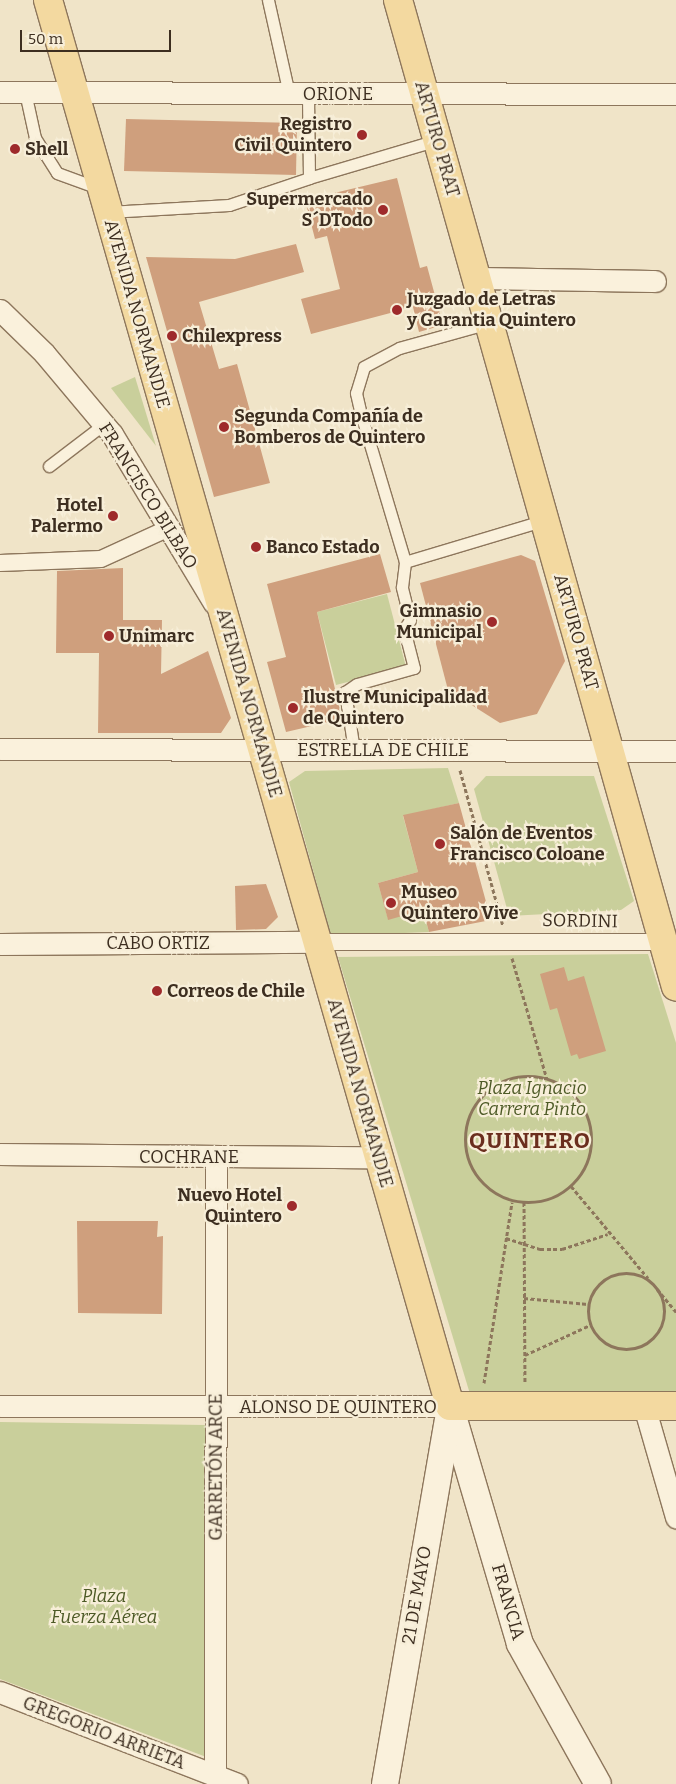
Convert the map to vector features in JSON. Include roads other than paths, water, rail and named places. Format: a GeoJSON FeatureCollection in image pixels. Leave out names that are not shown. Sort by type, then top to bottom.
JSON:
{"type":"FeatureCollection","features":[{"type":"Feature","properties":{"kind":"main road","name":"AVENIDA NORMANDIE"},"geometry":{"type":"LineString","coordinates":[[48,0],[450,1406]]}},
{"type":"Feature","properties":{"kind":"main road","name":"ARTURO PRAT"},"geometry":{"type":"LineString","coordinates":[[398,0],[610,751],[670,942],[676,986]]}},
{"type":"Feature","properties":{"kind":"main road","name":"ALONSO DE QUINTERO"},"geometry":{"type":"LineString","coordinates":[[450,1406],[676,1406]]}},
{"type":"Feature","properties":{"kind":"street","name":"ORIONE"},"geometry":{"type":"LineString","coordinates":[[0,92],[676,94]]}},
{"type":"Feature","properties":{"kind":"street"},"geometry":{"type":"LineString","coordinates":[[476,278],[655,281]]}},
{"type":"Feature","properties":{"kind":"street","name":"FRANCISCO BILBAO"},"geometry":{"type":"LineString","coordinates":[[0,310],[44,353],[104,424],[226,624]]}},
{"type":"Feature","properties":{"kind":"street"},"geometry":{"type":"LineString","coordinates":[[0,563],[101,559],[169,528]]}},
{"type":"Feature","properties":{"kind":"street","name":"ESTRELLA DE CHILE"},"geometry":{"type":"LineString","coordinates":[[0,749],[676,751]]}},
{"type":"Feature","properties":{"kind":"street","name":"SORDINI"},"geometry":{"type":"LineString","coordinates":[[317,942],[507,940],[670,942]]}},
{"type":"Feature","properties":{"kind":"street","name":"CABO ORTIZ"},"geometry":{"type":"LineString","coordinates":[[0,944],[317,942]]}},
{"type":"Feature","properties":{"kind":"street","name":"COCHRANE"},"geometry":{"type":"LineString","coordinates":[[0,1154],[216,1158],[378,1157]]}},
{"type":"Feature","properties":{"kind":"street","name":"GARRETÓN ARCE"},"geometry":{"type":"LineString","coordinates":[[215,1776],[216,1158]]}},
{"type":"Feature","properties":{"kind":"street","name":"ALONSO DE QUINTERO"},"geometry":{"type":"LineString","coordinates":[[0,1406],[450,1406]]}},
{"type":"Feature","properties":{"kind":"street","name":"21 DE MAYO"},"geometry":{"type":"LineString","coordinates":[[385,1784],[450,1406]]}},
{"type":"Feature","properties":{"kind":"street","name":"FRANCIA"},"geometry":{"type":"LineString","coordinates":[[450,1406],[520,1644],[598,1784]]}},
{"type":"Feature","properties":{"kind":"street"},"geometry":{"type":"LineString","coordinates":[[644,1406],[676,1517]]}},
{"type":"Feature","properties":{"kind":"street","name":"GREGORIO ARRIETA"},"geometry":{"type":"LineString","coordinates":[[0,1692],[237,1784]]}},
{"type":"Feature","properties":{"kind":"lane"},"geometry":{"type":"LineString","coordinates":[[268,0],[299,94],[309,178]]}},
{"type":"Feature","properties":{"kind":"lane"},"geometry":{"type":"LineString","coordinates":[[25,92],[35,138],[57,173],[105,200],[229,205],[309,178],[437,140]]}},
{"type":"Feature","properties":{"kind":"lane"},"geometry":{"type":"LineString","coordinates":[[354,750],[345,692],[357,684],[414,668],[404,629],[410,620],[402,587],[405,562],[361,414],[358,379],[364,367],[399,348],[489,323]]}},
{"type":"Feature","properties":{"kind":"lane"},"geometry":{"type":"LineString","coordinates":[[48,466],[104,424]]}},
{"type":"Feature","properties":{"kind":"lane"},"geometry":{"type":"LineString","coordinates":[[405,562],[545,520]]}},
{"type":"Feature","properties":{"kind":"place","name":"Registro Civil Quintero"},"geometry":{"type":"Point","coordinates":[362,135]}},
{"type":"Feature","properties":{"kind":"place","name":"Shell"},"geometry":{"type":"Point","coordinates":[15,149]}},
{"type":"Feature","properties":{"kind":"place","name":"Supermercado S´DTodo"},"geometry":{"type":"Point","coordinates":[383,210]}},
{"type":"Feature","properties":{"kind":"place","name":"Juzgado de Letras y Garantia Quintero"},"geometry":{"type":"Point","coordinates":[397,310]}},
{"type":"Feature","properties":{"kind":"place","name":"Chilexpress"},"geometry":{"type":"Point","coordinates":[172,336]}},
{"type":"Feature","properties":{"kind":"place","name":"Segunda Compañía de Bomberos de Quintero"},"geometry":{"type":"Point","coordinates":[224,427]}},
{"type":"Feature","properties":{"kind":"place","name":"Hotel Palermo"},"geometry":{"type":"Point","coordinates":[113,516]}},
{"type":"Feature","properties":{"kind":"place","name":"Banco Estado"},"geometry":{"type":"Point","coordinates":[256,547]}},
{"type":"Feature","properties":{"kind":"place","name":"Gimnasio Municipal"},"geometry":{"type":"Point","coordinates":[492,622]}},
{"type":"Feature","properties":{"kind":"place","name":"Unimarc"},"geometry":{"type":"Point","coordinates":[109,636]}},
{"type":"Feature","properties":{"kind":"place","name":"Ilustre Municipalidad de Quintero"},"geometry":{"type":"Point","coordinates":[293,708]}},
{"type":"Feature","properties":{"kind":"place","name":"Salón de Eventos Francisco Coloane"},"geometry":{"type":"Point","coordinates":[440,844]}},
{"type":"Feature","properties":{"kind":"place","name":"Museo Quintero Vive"},"geometry":{"type":"Point","coordinates":[391,903]}},
{"type":"Feature","properties":{"kind":"place","name":"Correos de Chile"},"geometry":{"type":"Point","coordinates":[157,991]}},
{"type":"Feature","properties":{"kind":"place","name":"Nuevo Hotel Quintero"},"geometry":{"type":"Point","coordinates":[292,1206]}},
{"type":"Feature","properties":{"kind":"district","name":"QUINTERO"},"geometry":{"type":"Point","coordinates":[530,1141]}},
{"type":"Feature","properties":{"kind":"park label","name":"Plaza Ignacio Carrera Pinto"},"geometry":{"type":"Point","coordinates":[532,1099]}},
{"type":"Feature","properties":{"kind":"park label","name":"Plaza Fuerza Aérea"},"geometry":{"type":"Point","coordinates":[104,1607]}}]}
